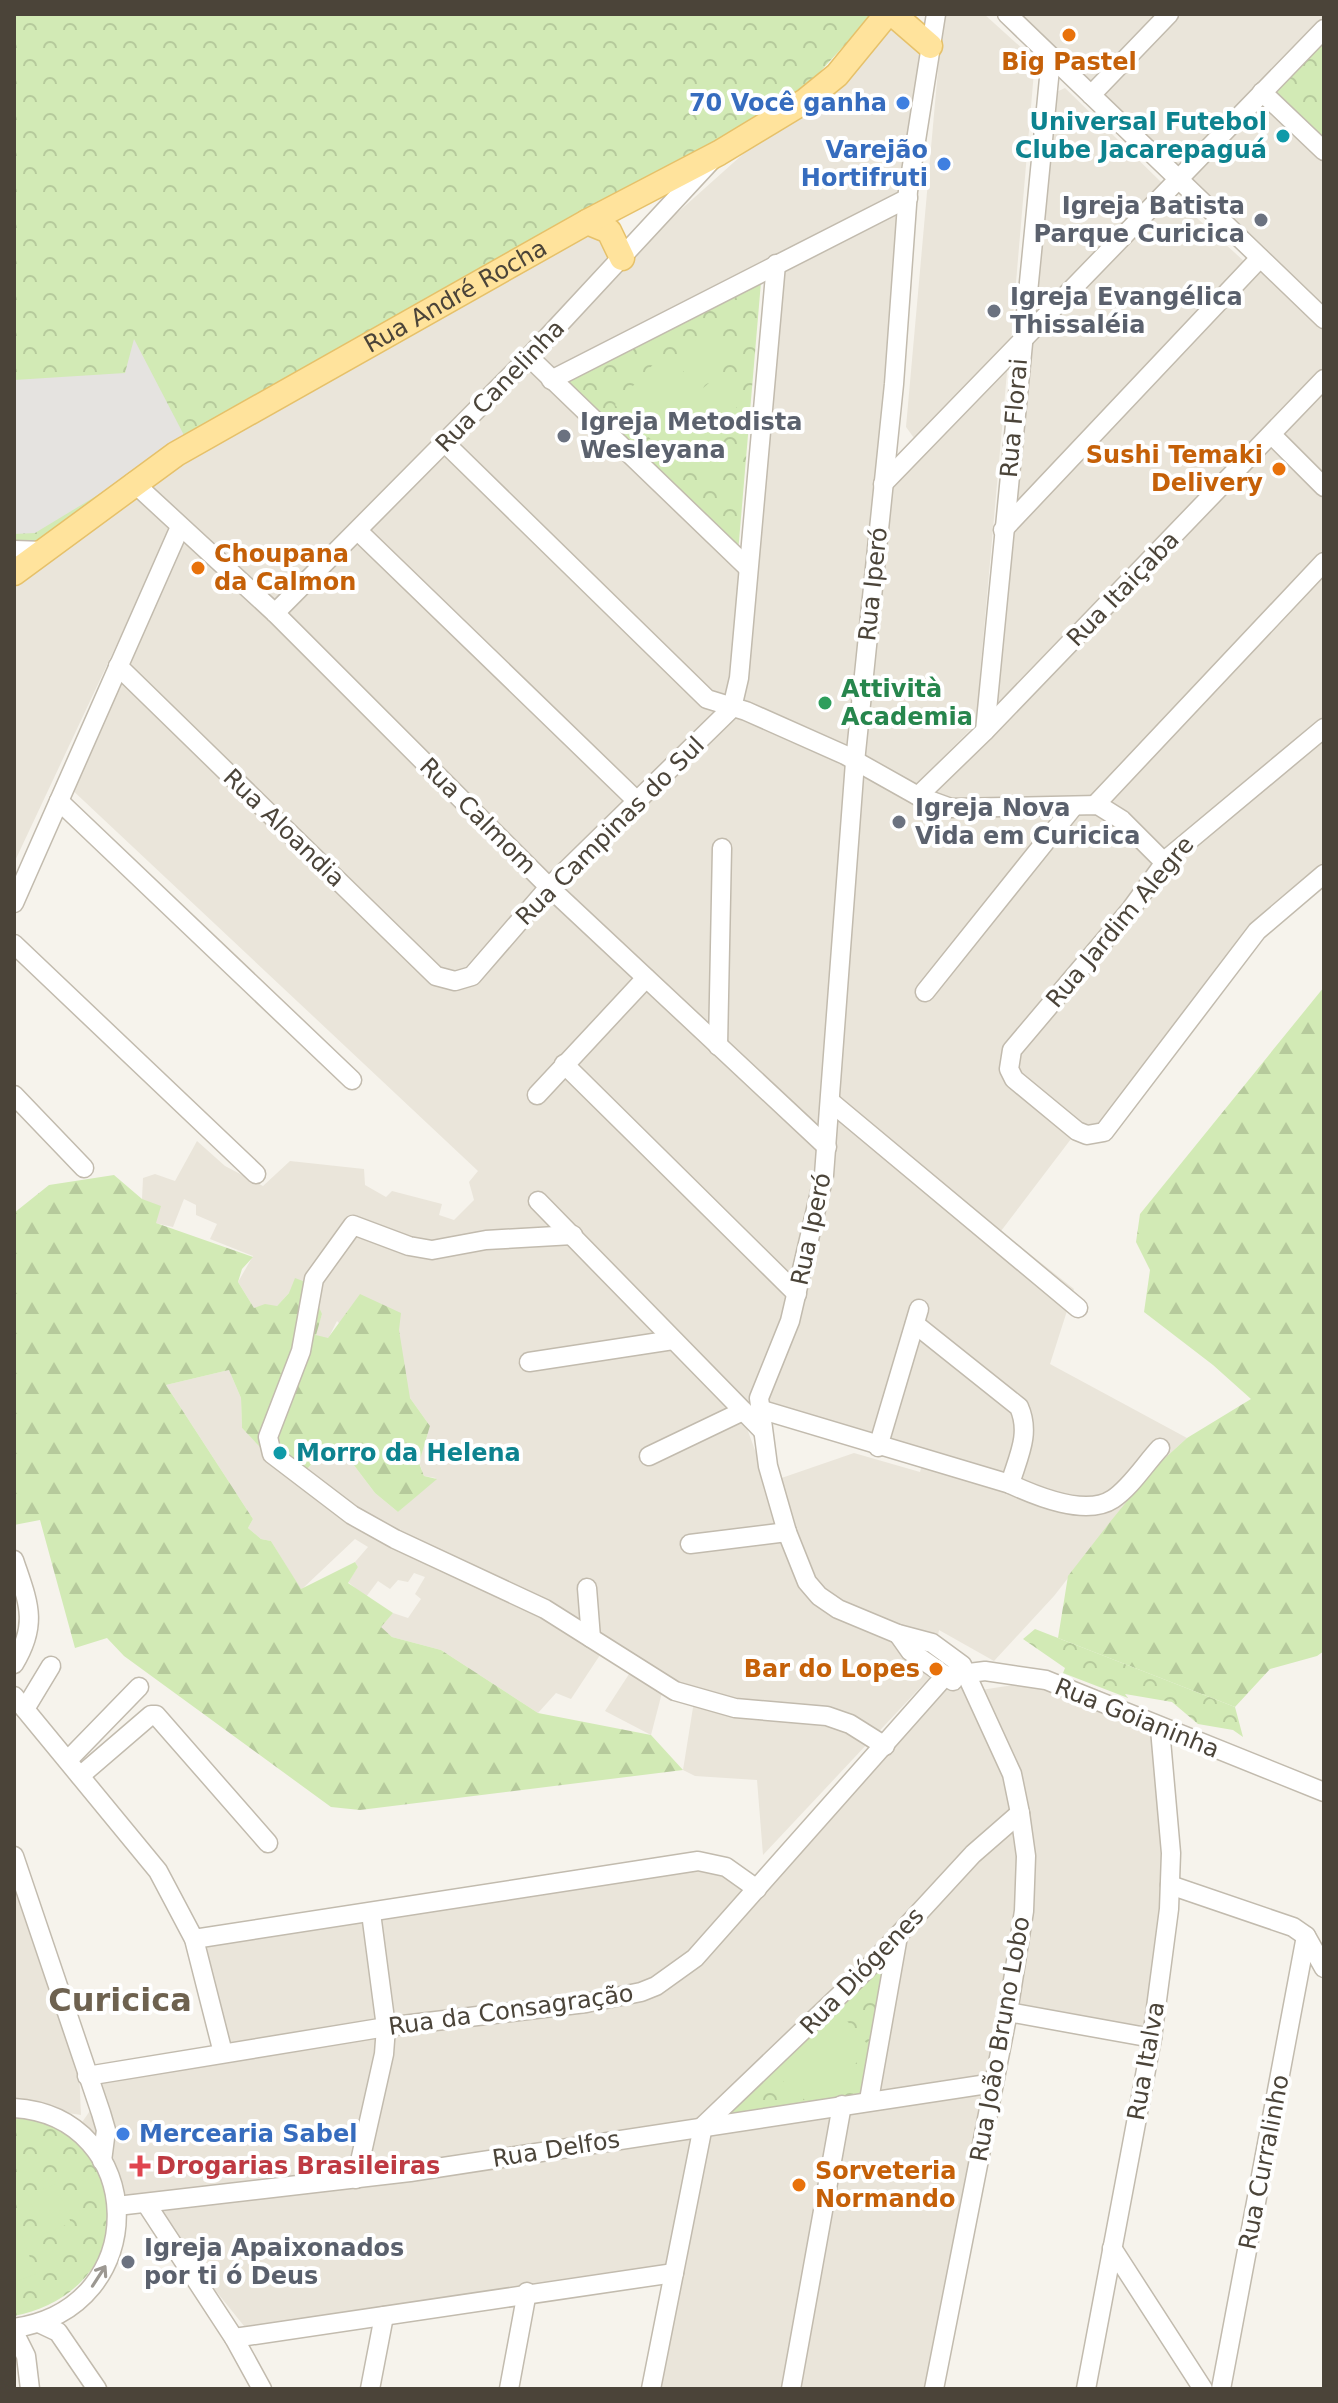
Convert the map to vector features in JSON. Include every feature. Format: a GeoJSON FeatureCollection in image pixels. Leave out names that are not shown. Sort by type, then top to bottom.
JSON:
{"type":"FeatureCollection","features":[{"type":"Feature","properties":{"kind":"main road","name":"Rua André Rocha"},"geometry":{"type":"LineString","coordinates":[[14,573],[133,482],[191,445],[587,222],[719,153],[820,89],[850,61],[915,23]]}},
{"type":"Feature","properties":{"kind":"main road"},"geometry":{"type":"LineString","coordinates":[[587,222],[609,231],[622,258]]}},
{"type":"Feature","properties":{"kind":"street"},"geometry":{"type":"LineString","coordinates":[[1091,95],[1169,14]]}},
{"type":"Feature","properties":{"kind":"street"},"geometry":{"type":"LineString","coordinates":[[1010,15],[1324,319]]}},
{"type":"Feature","properties":{"kind":"street","name":"Rua Iperó"},"geometry":{"type":"LineString","coordinates":[[751,1410],[797,1294],[827,1147],[855,762],[908,198],[915,23]]}},
{"type":"Feature","properties":{"kind":"street"},"geometry":{"type":"LineString","coordinates":[[883,484],[1324,29]]}},
{"type":"Feature","properties":{"kind":"street","name":"Rua Florai"},"geometry":{"type":"LineString","coordinates":[[985,731],[1051,58]]}},
{"type":"Feature","properties":{"kind":"street"},"geometry":{"type":"LineString","coordinates":[[1262,92],[1324,151]]}},
{"type":"Feature","properties":{"kind":"street","name":"Rua Canelinha"},"geometry":{"type":"LineString","coordinates":[[275,613],[529,357],[719,153]]}},
{"type":"Feature","properties":{"kind":"street"},"geometry":{"type":"LineString","coordinates":[[551,380],[908,198]]}},
{"type":"Feature","properties":{"kind":"street"},"geometry":{"type":"LineString","coordinates":[[1003,530],[1260,258]]}},
{"type":"Feature","properties":{"kind":"street"},"geometry":{"type":"LineString","coordinates":[[732,708],[739,678],[776,264]]}},
{"type":"Feature","properties":{"kind":"street"},"geometry":{"type":"LineString","coordinates":[[529,357],[748,568]]}},
{"type":"Feature","properties":{"kind":"street","name":"Rua Itaiçaba"},"geometry":{"type":"LineString","coordinates":[[918,796],[985,731],[1324,379]]}},
{"type":"Feature","properties":{"kind":"street"},"geometry":{"type":"LineString","coordinates":[[1272,435],[1324,487]]}},
{"type":"Feature","properties":{"kind":"street"},"geometry":{"type":"LineString","coordinates":[[445,443],[697,691],[855,762],[918,796],[967,809],[1095,805],[1122,820],[1164,862]]}},
{"type":"Feature","properties":{"kind":"street","name":"Rua Calmom"},"geometry":{"type":"LineString","coordinates":[[133,482],[275,613],[549,887],[827,1147]]}},
{"type":"Feature","properties":{"kind":"street"},"geometry":{"type":"LineString","coordinates":[[14,903],[180,527]]}},
{"type":"Feature","properties":{"kind":"street"},"geometry":{"type":"LineString","coordinates":[[358,531],[637,801]]}},
{"type":"Feature","properties":{"kind":"street"},"geometry":{"type":"LineString","coordinates":[[14,550],[44,551]]}},
{"type":"Feature","properties":{"kind":"street"},"geometry":{"type":"LineString","coordinates":[[1095,805],[1324,562]]}},
{"type":"Feature","properties":{"kind":"street","name":"Rua Aloandia"},"geometry":{"type":"LineString","coordinates":[[118,666],[436,976],[455,981]]}},
{"type":"Feature","properties":{"kind":"street","name":"Rua Campinas do Sul"},"geometry":{"type":"LineString","coordinates":[[455,981],[472,976],[549,887],[732,708]]}},
{"type":"Feature","properties":{"kind":"street","name":"Rua Jardim Alegre"},"geometry":{"type":"LineString","coordinates":[[1324,728],[1164,862],[1122,920],[1020,1040],[1010,1056],[1009,1069],[1025,1091],[1077,1131],[1087,1135],[1104,1132],[1257,931],[1324,874]]}},
{"type":"Feature","properties":{"kind":"street"},"geometry":{"type":"LineString","coordinates":[[59,801],[352,1080]]}},
{"type":"Feature","properties":{"kind":"street"},"geometry":{"type":"LineString","coordinates":[[925,992],[1074,806]]}},
{"type":"Feature","properties":{"kind":"street"},"geometry":{"type":"LineString","coordinates":[[718,1046],[722,848]]}},
{"type":"Feature","properties":{"kind":"street"},"geometry":{"type":"LineString","coordinates":[[14,944],[256,1174]]}},
{"type":"Feature","properties":{"kind":"street"},"geometry":{"type":"LineString","coordinates":[[537,1095],[646,978]]}},
{"type":"Feature","properties":{"kind":"street"},"geometry":{"type":"LineString","coordinates":[[564,1064],[797,1294]]}},
{"type":"Feature","properties":{"kind":"street"},"geometry":{"type":"LineString","coordinates":[[14,1095],[84,1168]]}},
{"type":"Feature","properties":{"kind":"street"},"geometry":{"type":"LineString","coordinates":[[831,1102],[1078,1308]]}},
{"type":"Feature","properties":{"kind":"street"},"geometry":{"type":"LineString","coordinates":[[538,1201],[673,1340],[751,1410],[762,1430],[787,1532],[807,1582],[819,1596],[838,1609],[898,1634],[932,1643],[953,1656],[968,1672]]}},
{"type":"Feature","properties":{"kind":"street"},"geometry":{"type":"LineString","coordinates":[[573,1235],[486,1240],[432,1250],[409,1246],[348,1223],[314,1279],[301,1351],[268,1437],[272,1454],[320,1494],[384,1533],[545,1609],[675,1691],[735,1708],[827,1716],[850,1724],[885,1746]]}},
{"type":"Feature","properties":{"kind":"street"},"geometry":{"type":"LineString","coordinates":[[878,1447],[917,1316],[1019,1407],[1025,1421],[1025,1438],[1010,1484]]}},
{"type":"Feature","properties":{"kind":"street"},"geometry":{"type":"LineString","coordinates":[[529,1362],[673,1340]]}},
{"type":"Feature","properties":{"kind":"street"},"geometry":{"type":"LineString","coordinates":[[649,1456],[751,1410],[1081,1506],[1103,1505],[1116,1497],[1160,1448]]}},
{"type":"Feature","properties":{"kind":"street"},"geometry":{"type":"LineString","coordinates":[[690,1544],[787,1532]]}},
{"type":"Feature","properties":{"kind":"street"},"geometry":{"type":"LineString","coordinates":[[14,1560],[30,1619],[26,1644],[14,1664]]}},
{"type":"Feature","properties":{"kind":"street"},"geometry":{"type":"LineString","coordinates":[[587,1588],[591,1638]]}},
{"type":"Feature","properties":{"kind":"street"},"geometry":{"type":"LineString","coordinates":[[898,1634],[910,1651],[975,1695]]}},
{"type":"Feature","properties":{"kind":"street"},"geometry":{"type":"LineString","coordinates":[[51,1666],[20,1703],[158,1871],[194,1939],[223,2053]]}},
{"type":"Feature","properties":{"kind":"street","name":"Rua João Bruno Lobo"},"geometry":{"type":"LineString","coordinates":[[934,2389],[1008,2012],[1026,1886],[1020,1813],[1012,1774],[975,1695],[968,1672]]}},
{"type":"Feature","properties":{"kind":"street","name":"Rua Goianinha"},"geometry":{"type":"LineString","coordinates":[[945,1676],[1000,1672],[1046,1680],[1160,1729],[1324,1792]]}},
{"type":"Feature","properties":{"kind":"street","name":"Rua da Consagração"},"geometry":{"type":"LineString","coordinates":[[87,2076],[386,2027],[586,2003],[656,1986],[695,1958],[945,1676]]}},
{"type":"Feature","properties":{"kind":"street"},"geometry":{"type":"LineString","coordinates":[[68,1760],[139,1687]]}},
{"type":"Feature","properties":{"kind":"street"},"geometry":{"type":"LineString","coordinates":[[80,1776],[151,1715],[156,1715],[268,1843]]}},
{"type":"Feature","properties":{"kind":"street","name":"Rua Italva"},"geometry":{"type":"LineString","coordinates":[[1086,2389],[1152,2038],[1170,1885],[1160,1729]]}},
{"type":"Feature","properties":{"kind":"street","name":"Rua Diógenes"},"geometry":{"type":"LineString","coordinates":[[703,2126],[763,2072],[898,1936],[973,1854],[1020,1813]]}},
{"type":"Feature","properties":{"kind":"street"},"geometry":{"type":"LineString","coordinates":[[14,1856],[106,2130],[102,2161]]}},
{"type":"Feature","properties":{"kind":"street"},"geometry":{"type":"LineString","coordinates":[[194,1939],[698,1861],[726,1867],[757,1889]]}},
{"type":"Feature","properties":{"kind":"street"},"geometry":{"type":"LineString","coordinates":[[1170,1885],[1293,1927],[1306,1936],[1324,1968]]}},
{"type":"Feature","properties":{"kind":"street"},"geometry":{"type":"LineString","coordinates":[[356,2179],[384,2054],[386,2027],[371,1913]]}},
{"type":"Feature","properties":{"kind":"street"},"geometry":{"type":"LineString","coordinates":[[869,2100],[898,1936]]}},
{"type":"Feature","properties":{"kind":"street","name":"Rua Curralinho"},"geometry":{"type":"LineString","coordinates":[[1221,2389],[1306,1936]]}},
{"type":"Feature","properties":{"kind":"street"},"geometry":{"type":"LineString","coordinates":[[1008,2012],[1152,2038]]}},
{"type":"Feature","properties":{"kind":"street","name":"Rua Delfos"},"geometry":{"type":"LineString","coordinates":[[117,2206],[356,2179],[994,2083]]}},
{"type":"Feature","properties":{"kind":"street"},"geometry":{"type":"LineString","coordinates":[[76,2131],[85,2123],[96,2102]]}},
{"type":"Feature","properties":{"kind":"street"},"geometry":{"type":"LineString","coordinates":[[791,2389],[842,2105]]}},
{"type":"Feature","properties":{"kind":"street"},"geometry":{"type":"LineString","coordinates":[[14,2108],[42,2113],[76,2131],[102,2161],[117,2206],[116,2236],[105,2269],[72,2308],[37,2324],[14,2330],[26,2356],[30,2389]]}},
{"type":"Feature","properties":{"kind":"street"},"geometry":{"type":"LineString","coordinates":[[651,2389],[703,2126]]}},
{"type":"Feature","properties":{"kind":"street"},"geometry":{"type":"LineString","coordinates":[[165,2229],[167,2202]]}},
{"type":"Feature","properties":{"kind":"street"},"geometry":{"type":"LineString","coordinates":[[147,2205],[234,2338],[262,2389]]}},
{"type":"Feature","properties":{"kind":"street"},"geometry":{"type":"LineString","coordinates":[[1112,2248],[1203,2389]]}},
{"type":"Feature","properties":{"kind":"street"},"geometry":{"type":"LineString","coordinates":[[234,2338],[527,2292],[674,2273]]}},
{"type":"Feature","properties":{"kind":"street"},"geometry":{"type":"LineString","coordinates":[[509,2389],[527,2292]]}},
{"type":"Feature","properties":{"kind":"street"},"geometry":{"type":"LineString","coordinates":[[72,2308],[68,2323],[75,2353]]}},
{"type":"Feature","properties":{"kind":"street"},"geometry":{"type":"LineString","coordinates":[[370,2389],[384,2316]]}},
{"type":"Feature","properties":{"kind":"street"},"geometry":{"type":"LineString","coordinates":[[37,2324],[52,2327],[75,2353],[97,2389]]}},
{"type":"Feature","properties":{"kind":"street"},"geometry":{"type":"LineString","coordinates":[[26,2356],[37,2324]]}},
{"type":"Feature","properties":{"kind":"shaded area"},"geometry":{"type":"Polygon","coordinates":[[[889,14],[930,46],[900,211],[854,718],[856,768],[915,795],[1265,438],[1324,495],[1324,876],[1283,908],[1109,1123],[1074,1135],[1001,1231],[1074,1289],[1050,1364],[1187,1438],[1154,1468],[1054,1596],[994,1661],[939,1630],[930,1677],[763,1855],[757,1780],[695,1776],[683,1770],[695,1695],[664,1685],[651,1735],[605,1711],[631,1671],[602,1652],[571,1699],[556,1693],[538,1713],[441,1650],[392,1637],[380,1627],[393,1613],[408,1618],[421,1599],[415,1594],[425,1577],[414,1573],[408,1582],[398,1580],[390,1589],[378,1581],[366,1597],[348,1582],[358,1567],[355,1562],[368,1547],[355,1539],[301,1590],[271,1541],[261,1539],[248,1528],[253,1519],[166,1385],[229,1370],[241,1398],[242,1428],[295,1482],[323,1452],[353,1464],[375,1493],[398,1512],[436,1478],[424,1476],[419,1462],[430,1426],[410,1398],[337,1321],[328,1339],[315,1335],[322,1314],[289,1293],[277,1306],[254,1308],[238,1282],[253,1256],[210,1239],[217,1224],[196,1215],[196,1205],[184,1199],[173,1227],[155,1223],[142,1199],[143,1178],[155,1174],[175,1181],[197,1141],[225,1166],[263,1186],[290,1161],[364,1169],[365,1185],[386,1197],[392,1191],[442,1204],[439,1215],[454,1220],[474,1200],[469,1182],[478,1171],[68,786],[161,550],[14,863],[14,571],[128,480],[592,233],[602,233],[619,265],[752,146],[889,14]],[[775,261],[546,380],[742,572],[775,261]],[[917,796],[1009,810],[1062,807],[917,796]],[[759,1409],[745,1423],[767,1483],[854,1453],[920,1472],[923,1461],[759,1409]]]}},
{"type":"Feature","properties":{"kind":"shaded area"},"geometry":{"type":"Polygon","coordinates":[[[943,14],[984,14],[1035,60],[1011,341],[914,438],[906,427],[943,14]]]}},
{"type":"Feature","properties":{"kind":"shaded area"},"geometry":{"type":"Polygon","coordinates":[[[1007,14],[1324,14],[1324,27],[1256,96],[1324,158],[1324,490],[1268,435],[1291,410],[913,787],[863,763],[888,488],[954,425],[1008,361],[979,686],[998,533],[1259,257],[1007,14]]]}},
{"type":"Feature","properties":{"kind":"shaded area"},"geometry":{"type":"Polygon","coordinates":[[[1065,88],[1162,183],[1039,312],[1032,298],[1050,95],[1065,88]]]}},
{"type":"Feature","properties":{"kind":"shaded area"},"geometry":{"type":"Polygon","coordinates":[[[1172,195],[1247,264],[1005,515],[1020,352],[1172,195]]]}},
{"type":"Feature","properties":{"kind":"shaded area"},"geometry":{"type":"Polygon","coordinates":[[[134,339],[187,441],[35,533],[14,534],[14,380],[125,373],[134,339]]]}},
{"type":"Feature","properties":{"kind":"shaded area"},"geometry":{"type":"Polygon","coordinates":[[[936,1671],[975,1695],[981,1690],[1046,1680],[1160,1729],[1171,1853],[1152,2038],[1009,2012],[935,2389],[651,2389],[674,2273],[252,2336],[147,2205],[118,2219],[76,2131],[96,2102],[87,2076],[223,2053],[194,1939],[698,1861],[757,1884],[936,1671]]]}},
{"type":"Feature","properties":{"kind":"shaded area"},"geometry":{"type":"Polygon","coordinates":[[[14,1881],[79,2069],[81,2115],[14,2105],[14,1881]]]}},
{"type":"Feature","properties":{"kind":"green space"},"geometry":{"type":"Polygon","coordinates":[[[14,14],[873,14],[752,146],[448,297],[38,555],[14,554],[14,14]]]}},
{"type":"Feature","properties":{"kind":"green space"},"geometry":{"type":"Polygon","coordinates":[[[1324,41],[1324,142],[1275,93],[1324,41]]]}},
{"type":"Feature","properties":{"kind":"green space"},"geometry":{"type":"Polygon","coordinates":[[[761,282],[738,553],[562,383],[761,282]]]}},
{"type":"Feature","properties":{"kind":"green space"},"geometry":{"type":"Polygon","coordinates":[[[707,328],[731,350],[698,386],[675,363],[707,328]]]}},
{"type":"Feature","properties":{"kind":"green space"},"geometry":{"type":"Polygon","coordinates":[[[662,355],[731,420],[683,470],[615,405],[662,355]]]}},
{"type":"Feature","properties":{"kind":"green space"},"geometry":{"type":"Polygon","coordinates":[[[717,376],[742,402],[729,415],[702,389],[717,376]]]}},
{"type":"Feature","properties":{"kind":"green space"},"geometry":{"type":"Polygon","coordinates":[[[1324,987],[1324,1651],[1317,1656],[1270,1669],[1235,1707],[1058,1638],[1068,1576],[1110,1522],[1154,1468],[1187,1438],[1251,1399],[1213,1365],[1144,1312],[1150,1270],[1136,1242],[1140,1214],[1324,987]]]}},
{"type":"Feature","properties":{"kind":"green space"},"geometry":{"type":"Polygon","coordinates":[[[114,1175],[142,1199],[161,1206],[156,1223],[253,1257],[242,1269],[238,1282],[254,1308],[265,1304],[277,1306],[289,1293],[295,1278],[308,1283],[322,1314],[316,1335],[328,1338],[360,1294],[401,1313],[399,1330],[410,1398],[430,1426],[419,1463],[424,1476],[437,1479],[398,1512],[375,1493],[353,1464],[323,1452],[294,1483],[242,1428],[241,1398],[229,1370],[166,1385],[253,1519],[248,1528],[261,1539],[271,1541],[301,1589],[355,1562],[358,1567],[348,1583],[393,1613],[381,1627],[392,1637],[441,1650],[538,1713],[651,1735],[683,1770],[360,1810],[331,1807],[124,1656],[107,1638],[75,1648],[40,1520],[14,1525],[14,1213],[49,1185],[114,1175]]]}},
{"type":"Feature","properties":{"kind":"green space"},"geometry":{"type":"Polygon","coordinates":[[[1035,1629],[1235,1707],[1243,1737],[1233,1730],[1198,1724],[1172,1702],[1125,1694],[1128,1698],[1063,1673],[1065,1668],[1023,1639],[1035,1629]]]}},
{"type":"Feature","properties":{"kind":"green space"},"geometry":{"type":"Polygon","coordinates":[[[898,1936],[869,2100],[703,2126],[898,1936]]]}},
{"type":"Feature","properties":{"kind":"green space"},"geometry":{"type":"Polygon","coordinates":[[[840,2013],[870,2047],[825,2099],[806,2101],[778,2077],[840,2013]]]}},
{"type":"Feature","properties":{"kind":"green space"},"geometry":{"type":"Polygon","coordinates":[[[14,2111],[59,2126],[78,2140],[100,2176],[108,2215],[106,2237],[88,2274],[56,2301],[14,2316],[14,2111]]]}},
{"type":"Feature","properties":{"kind":"green space"},"geometry":{"type":"Polygon","coordinates":[[[56,2184],[71,2223],[43,2234],[28,2195],[56,2184]]]}},
{"type":"Feature","properties":{"kind":"green space"},"geometry":{"type":"Polygon","coordinates":[[[14,2214],[36,2274],[14,2282],[14,2214]]]}},
{"type":"Feature","properties":{"kind":"place","name":"Big Pastel"},"geometry":{"type":"Point","coordinates":[1069,35]}},
{"type":"Feature","properties":{"kind":"place","name":"70 Você ganha"},"geometry":{"type":"Point","coordinates":[903,103]}},
{"type":"Feature","properties":{"kind":"place","name":"Universal Futebol Clube Jacarepaguá"},"geometry":{"type":"Point","coordinates":[1283,136]}},
{"type":"Feature","properties":{"kind":"place","name":"Varejão Hortifruti"},"geometry":{"type":"Point","coordinates":[944,164]}},
{"type":"Feature","properties":{"kind":"place","name":"Igreja Batista Parque Curicica"},"geometry":{"type":"Point","coordinates":[1261,220]}},
{"type":"Feature","properties":{"kind":"place","name":"Igreja Evangélica Thissaléia"},"geometry":{"type":"Point","coordinates":[994,311]}},
{"type":"Feature","properties":{"kind":"place","name":"Igreja Metodista Wesleyana"},"geometry":{"type":"Point","coordinates":[564,436]}},
{"type":"Feature","properties":{"kind":"place","name":"Sushi Temaki Delivery"},"geometry":{"type":"Point","coordinates":[1279,469]}},
{"type":"Feature","properties":{"kind":"place","name":"Choupana da Calmon"},"geometry":{"type":"Point","coordinates":[198,568]}},
{"type":"Feature","properties":{"kind":"place","name":"Attività Academia"},"geometry":{"type":"Point","coordinates":[825,703]}},
{"type":"Feature","properties":{"kind":"place","name":"Igreja Nova Vida em Curicica"},"geometry":{"type":"Point","coordinates":[899,822]}},
{"type":"Feature","properties":{"kind":"place","name":"Morro da Helena"},"geometry":{"type":"Point","coordinates":[280,1453]}},
{"type":"Feature","properties":{"kind":"place","name":"Bar do Lopes"},"geometry":{"type":"Point","coordinates":[936,1669]}},
{"type":"Feature","properties":{"kind":"place","name":"Mercearia Sabel"},"geometry":{"type":"Point","coordinates":[123,2134]}},
{"type":"Feature","properties":{"kind":"place","name":"Drogarias Brasileiras"},"geometry":{"type":"Point","coordinates":[140,2166]}},
{"type":"Feature","properties":{"kind":"place","name":"Sorveteria Normando"},"geometry":{"type":"Point","coordinates":[799,2185]}},
{"type":"Feature","properties":{"kind":"place","name":"Igreja Apaixonados por ti ó Deus"},"geometry":{"type":"Point","coordinates":[128,2262]}},
{"type":"Feature","properties":{"kind":"district","name":"Curicica"},"geometry":{"type":"Point","coordinates":[120,2000]}}]}
